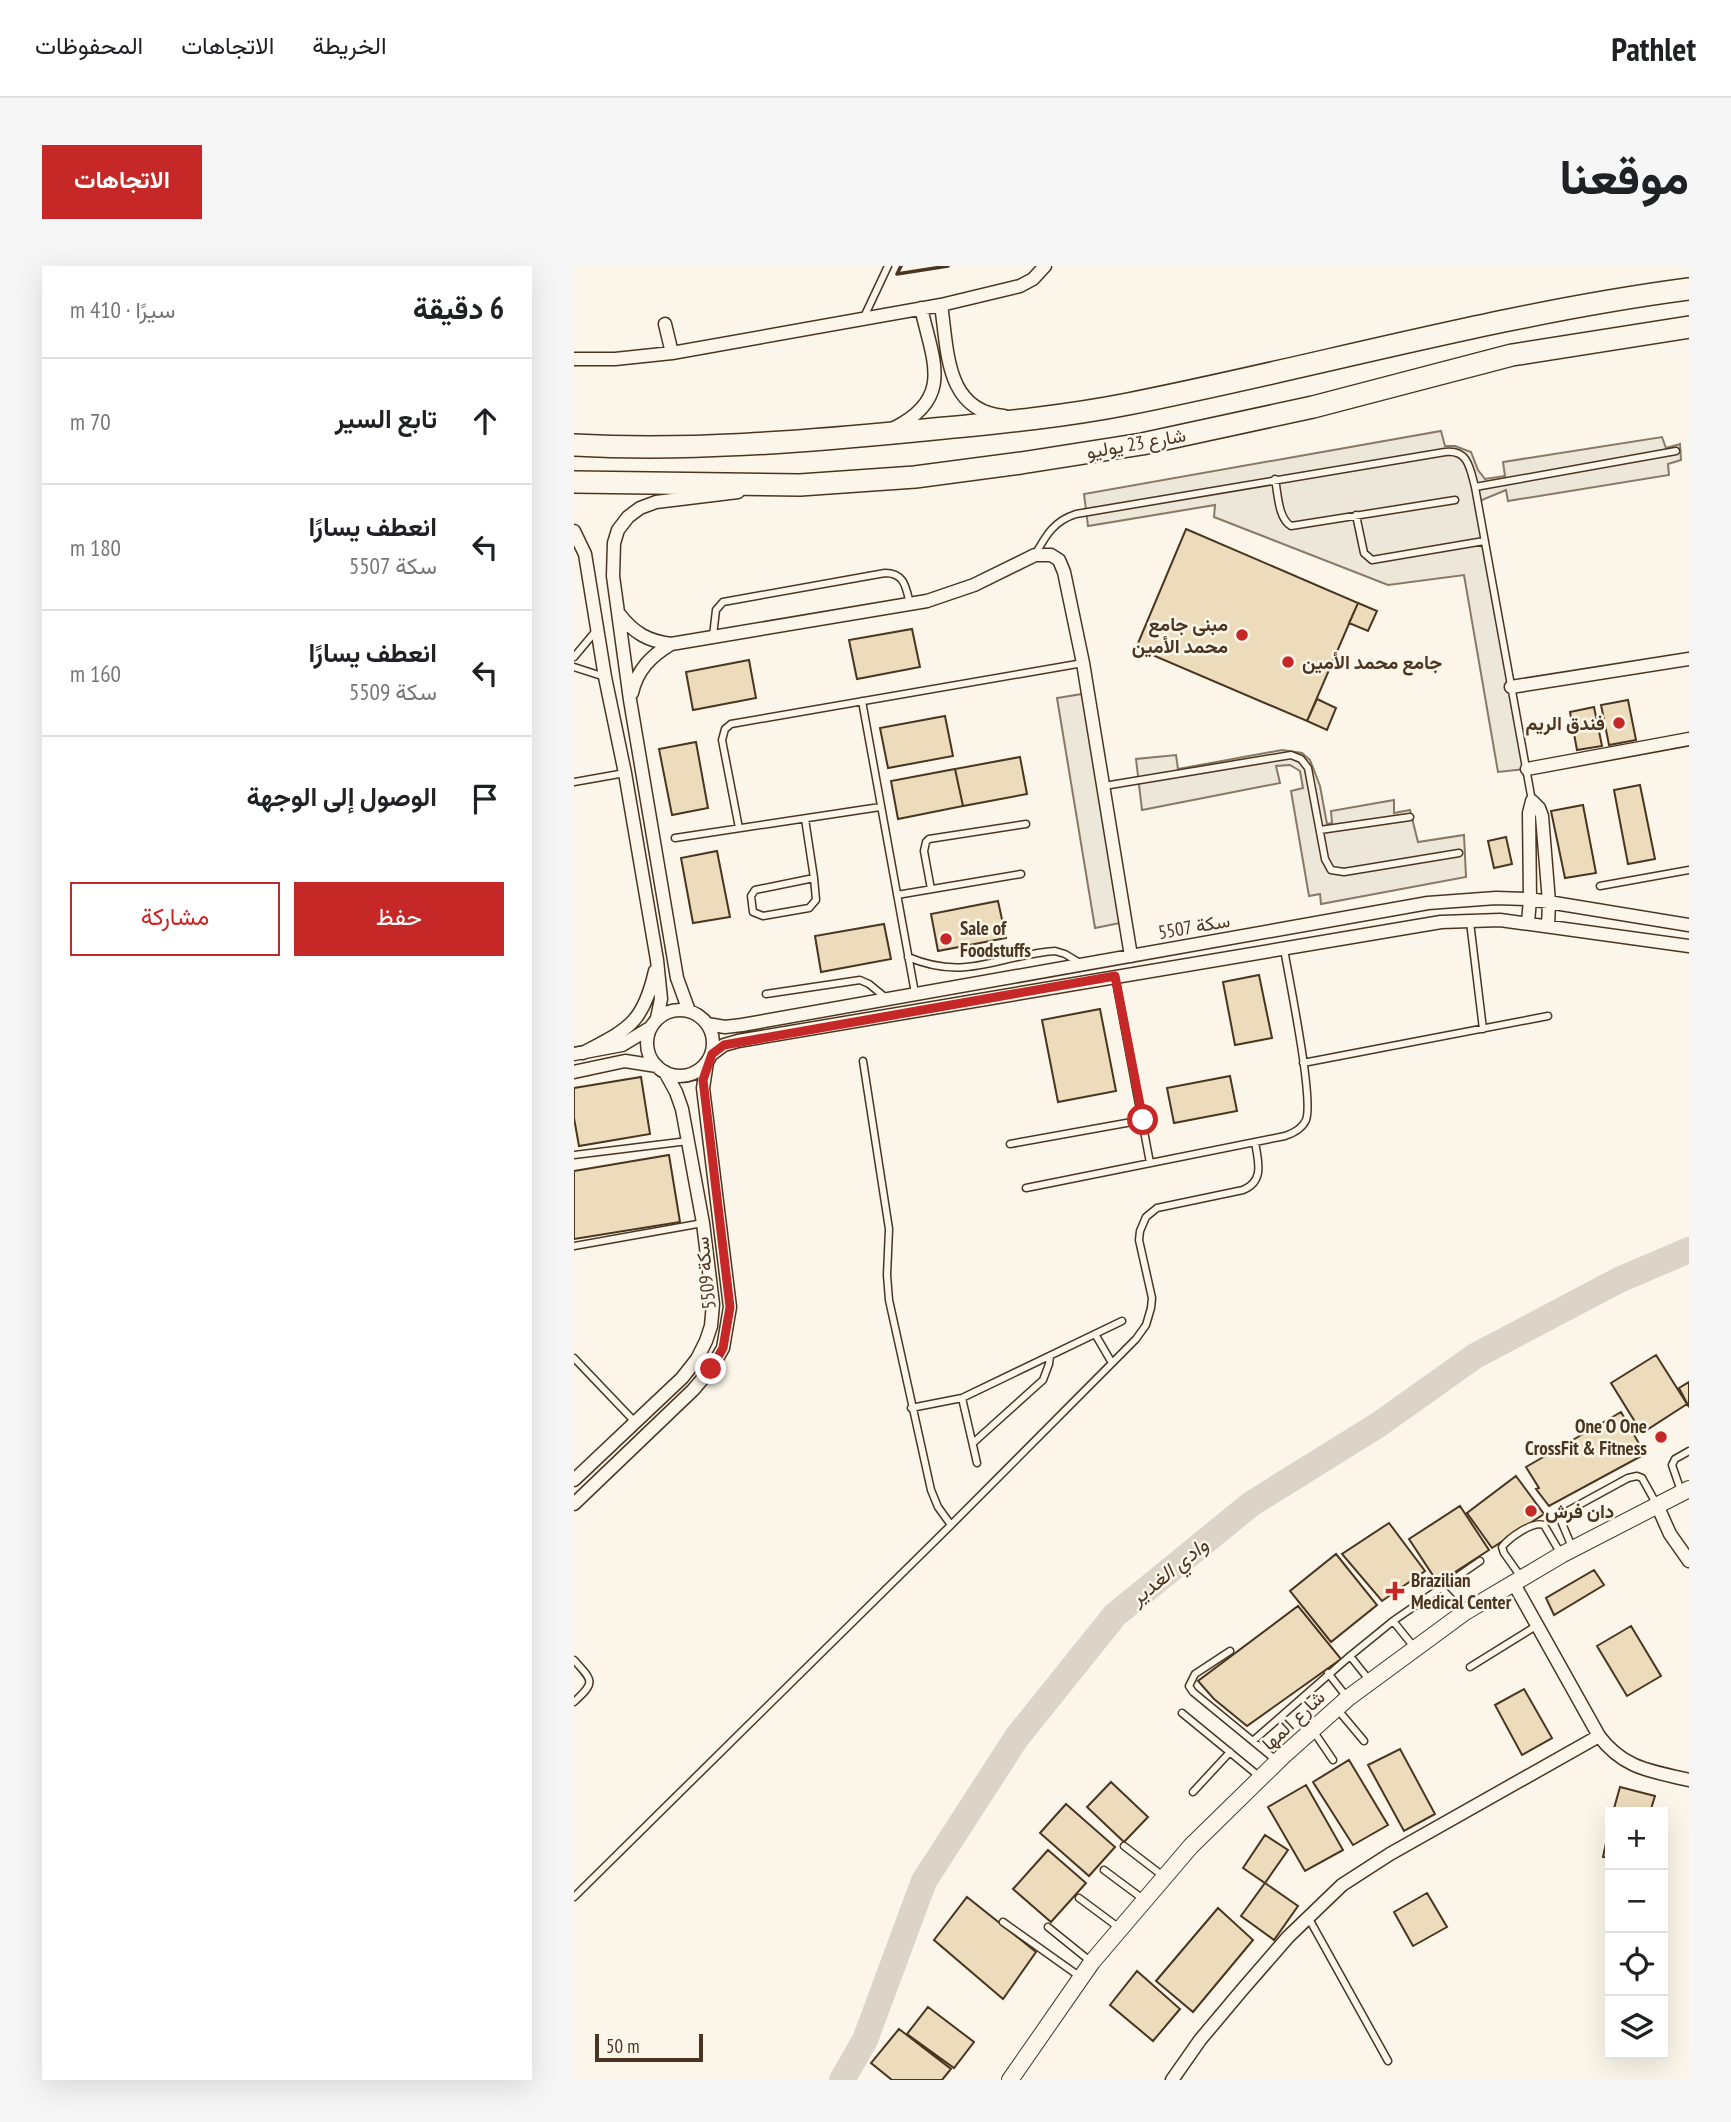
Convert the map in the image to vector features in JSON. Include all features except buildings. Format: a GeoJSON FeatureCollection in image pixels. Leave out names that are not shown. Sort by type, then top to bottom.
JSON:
{"type":"FeatureCollection","features":[{"type":"Feature","properties":{"kind":"main road","name":"شارع 23 يوليو"},"geometry":{"type":"LineString","coordinates":[[574,445],[717,446],[1039,419],[1125,405],[1580,306],[1689,289]]}},
{"type":"Feature","properties":{"kind":"main road","name":"شارع 23 يوليو"},"geometry":{"type":"LineString","coordinates":[[574,482],[800,485],[915,477],[1142,444],[1312,407],[1512,355],[1689,327]]}},
{"type":"Feature","properties":{"kind":"street"},"geometry":{"type":"LineString","coordinates":[[574,359],[615,359],[672,353],[940,305],[1020,286],[1033,279],[1045,266]]}},
{"type":"Feature","properties":{"kind":"street"},"geometry":{"type":"LineString","coordinates":[[940,305],[950,365],[959,392],[968,403],[987,413],[1039,419]]}},
{"type":"Feature","properties":{"kind":"street"},"geometry":{"type":"LineString","coordinates":[[881,434],[916,416],[926,406],[932,394],[934,367],[921,308]]}},
{"type":"Feature","properties":{"kind":"street"},"geometry":{"type":"LineString","coordinates":[[665,324],[672,353]]}},
{"type":"Feature","properties":{"kind":"street"},"geometry":{"type":"LineString","coordinates":[[689,1011],[679,986],[630,700],[613,576],[614,543],[618,530],[628,517],[640,508],[656,502],[800,485]]}},
{"type":"Feature","properties":{"kind":"street"},"geometry":{"type":"LineString","coordinates":[[574,531],[585,554],[657,960],[661,999],[648,1048],[651,1058],[661,1069]]}},
{"type":"Feature","properties":{"kind":"street"},"geometry":{"type":"LineString","coordinates":[[620,615],[629,627],[642,636],[671,644],[910,604],[959,592],[1035,555],[1051,555],[1059,560],[1083,663],[1131,956]]}},
{"type":"Feature","properties":{"kind":"street"},"geometry":{"type":"LineString","coordinates":[[630,700],[634,682],[643,667],[655,653],[671,644]]}},
{"type":"Feature","properties":{"kind":"street"},"geometry":{"type":"LineString","coordinates":[[1511,687],[1689,659]]}},
{"type":"Feature","properties":{"kind":"street"},"geometry":{"type":"LineString","coordinates":[[1527,769],[1689,739]]}},
{"type":"Feature","properties":{"kind":"street"},"geometry":{"type":"LineString","coordinates":[[1528,923],[1529,813],[1532,800]]}},
{"type":"Feature","properties":{"kind":"street"},"geometry":{"type":"LineString","coordinates":[[1532,800],[1542,816],[1549,902],[1548,926]]}},
{"type":"Feature","properties":{"kind":"street","name":"سكة 5507"},"geometry":{"type":"LineString","coordinates":[[708,1024],[734,1026],[1428,903],[1496,898],[1530,899],[1689,925]]}},
{"type":"Feature","properties":{"kind":"street","name":"سكة 5507"},"geometry":{"type":"LineString","coordinates":[[710,1058],[724,1045],[738,1041],[1441,922],[1500,919],[1689,946]]}},
{"type":"Feature","properties":{"kind":"street"},"geometry":{"type":"LineString","coordinates":[[578,1054],[630,1026],[648,1000],[657,960]]}},
{"type":"Feature","properties":{"kind":"street"},"geometry":{"type":"LineString","coordinates":[[574,1072],[625,1062],[661,1069],[674,1075],[692,1074],[710,1058],[714,1043],[708,1024],[689,1011],[678,1009],[667,1012],[622,1045],[578,1054]]}},
{"type":"Feature","properties":{"kind":"street","name":"سكة 5509"},"geometry":{"type":"LineString","coordinates":[[574,1504],[693,1390],[711,1369],[723,1348],[730,1307],[703,1088],[710,1058]]}},
{"type":"Feature","properties":{"kind":"street","name":"سكة 5509"},"geometry":{"type":"LineString","coordinates":[[574,1480],[682,1378],[697,1359],[708,1334],[713,1304],[703,1223],[680,1100],[661,1069]]}},
{"type":"Feature","properties":{"kind":"street","name":"شارع المها"},"geometry":{"type":"LineString","coordinates":[[1010,2080],[1091,1962],[1191,1846],[1342,1703],[1465,1612],[1567,1552],[1686,1491]]}},
{"type":"Feature","properties":{"kind":"street"},"geometry":{"type":"LineString","coordinates":[[1657,1505],[1670,1534],[1689,1561]]}},
{"type":"Feature","properties":{"kind":"street"},"geometry":{"type":"LineString","coordinates":[[1518,1581],[1536,1626],[1609,1749],[1622,1760],[1637,1767],[1689,1780]]}},
{"type":"Feature","properties":{"kind":"street"},"geometry":{"type":"LineString","coordinates":[[1172,2080],[1200,2040],[1242,1990],[1308,1917],[1342,1885],[1599,1736]]}},
{"type":"Feature","properties":{"kind":"lane"},"geometry":{"type":"LineString","coordinates":[[863,319],[888,266]]}},
{"type":"Feature","properties":{"kind":"lane"},"geometry":{"type":"LineString","coordinates":[[1035,555],[1048,532],[1065,517],[1453,451],[1461,453],[1466,459],[1475,487],[1532,800]]}},
{"type":"Feature","properties":{"kind":"lane"},"geometry":{"type":"LineString","coordinates":[[1475,487],[1675,451]]}},
{"type":"Feature","properties":{"kind":"lane"},"geometry":{"type":"LineString","coordinates":[[1275,480],[1283,517],[1287,524],[1295,526],[1455,500]]}},
{"type":"Feature","properties":{"kind":"lane"},"geometry":{"type":"LineString","coordinates":[[1356,515],[1364,553],[1372,560],[1484,541]]}},
{"type":"Feature","properties":{"kind":"lane"},"geometry":{"type":"LineString","coordinates":[[713,637],[716,610],[723,602],[885,573],[903,580],[910,604]]}},
{"type":"Feature","properties":{"kind":"lane"},"geometry":{"type":"LineString","coordinates":[[574,657],[584,648],[598,627]]}},
{"type":"Feature","properties":{"kind":"lane"},"geometry":{"type":"LineString","coordinates":[[739,828],[722,740],[728,726],[1083,663]]}},
{"type":"Feature","properties":{"kind":"lane"},"geometry":{"type":"LineString","coordinates":[[574,667],[605,677]]}},
{"type":"Feature","properties":{"kind":"lane"},"geometry":{"type":"LineString","coordinates":[[862,701],[915,993]]}},
{"type":"Feature","properties":{"kind":"lane"},"geometry":{"type":"LineString","coordinates":[[1102,786],[1291,755],[1301,759],[1308,768],[1327,865],[1338,873],[1459,853]]}},
{"type":"Feature","properties":{"kind":"lane"},"geometry":{"type":"LineString","coordinates":[[574,782],[625,774]]}},
{"type":"Feature","properties":{"kind":"lane"},"geometry":{"type":"LineString","coordinates":[[676,838],[880,807]]}},
{"type":"Feature","properties":{"kind":"lane"},"geometry":{"type":"LineString","coordinates":[[1320,830],[1410,817]]}},
{"type":"Feature","properties":{"kind":"lane"},"geometry":{"type":"LineString","coordinates":[[804,819],[814,878],[816,900],[809,908],[763,916],[754,912],[750,900],[755,890],[814,878]]}},
{"type":"Feature","properties":{"kind":"lane"},"geometry":{"type":"LineString","coordinates":[[930,889],[924,846],[929,839],[1026,824]]}},
{"type":"Feature","properties":{"kind":"lane"},"geometry":{"type":"LineString","coordinates":[[1600,886],[1689,870]]}},
{"type":"Feature","properties":{"kind":"lane"},"geometry":{"type":"LineString","coordinates":[[897,895],[1021,874]]}},
{"type":"Feature","properties":{"kind":"lane"},"geometry":{"type":"LineString","coordinates":[[1470,920],[1483,1029]]}},
{"type":"Feature","properties":{"kind":"lane"},"geometry":{"type":"LineString","coordinates":[[1026,1188],[1292,1134],[1302,1126],[1307,1114],[1303,1063],[1283,947]]}},
{"type":"Feature","properties":{"kind":"lane"},"geometry":{"type":"LineString","coordinates":[[908,957],[935,967],[962,969],[1055,951],[1085,965]]}},
{"type":"Feature","properties":{"kind":"lane"},"geometry":{"type":"LineString","coordinates":[[1115,976],[1150,1163]]}},
{"type":"Feature","properties":{"kind":"lane"},"geometry":{"type":"LineString","coordinates":[[766,994],[860,980],[888,999]]}},
{"type":"Feature","properties":{"kind":"lane"},"geometry":{"type":"LineString","coordinates":[[1303,1063],[1548,1016]]}},
{"type":"Feature","properties":{"kind":"lane"},"geometry":{"type":"LineString","coordinates":[[863,1061],[889,1229],[889,1300],[911,1408],[934,1499],[951,1525]]}},
{"type":"Feature","properties":{"kind":"lane"},"geometry":{"type":"LineString","coordinates":[[1010,1144],[1143,1120]]}},
{"type":"Feature","properties":{"kind":"lane"},"geometry":{"type":"LineString","coordinates":[[574,1155],[688,1141]]}},
{"type":"Feature","properties":{"kind":"lane"},"geometry":{"type":"LineString","coordinates":[[574,1897],[951,1525],[1142,1332],[1149,1318],[1152,1298],[1139,1240],[1146,1217],[1157,1208],[1252,1186],[1259,1173],[1255,1142]]}},
{"type":"Feature","properties":{"kind":"lane"},"geometry":{"type":"LineString","coordinates":[[574,1247],[703,1223]]}},
{"type":"Feature","properties":{"kind":"lane"},"geometry":{"type":"LineString","coordinates":[[911,1408],[962,1398],[1122,1321]]}},
{"type":"Feature","properties":{"kind":"lane"},"geometry":{"type":"LineString","coordinates":[[1095,1334],[1112,1363]]}},
{"type":"Feature","properties":{"kind":"lane"},"geometry":{"type":"LineString","coordinates":[[973,1443],[1042,1380],[1047,1373],[1050,1356]]}},
{"type":"Feature","properties":{"kind":"lane"},"geometry":{"type":"LineString","coordinates":[[574,1358],[635,1422]]}},
{"type":"Feature","properties":{"kind":"lane"},"geometry":{"type":"LineString","coordinates":[[962,1398],[977,1463]]}},
{"type":"Feature","properties":{"kind":"lane"},"geometry":{"type":"LineString","coordinates":[[1686,1491],[1672,1465],[1675,1459],[1689,1451]]}},
{"type":"Feature","properties":{"kind":"lane"},"geometry":{"type":"LineString","coordinates":[[1567,1552],[1561,1521],[1564,1513],[1628,1478],[1642,1478],[1657,1505]]}},
{"type":"Feature","properties":{"kind":"lane"},"geometry":{"type":"LineString","coordinates":[[1518,1581],[1502,1547],[1534,1525],[1544,1525],[1567,1552]]}},
{"type":"Feature","properties":{"kind":"lane"},"geometry":{"type":"LineString","coordinates":[[1254,1740],[1328,1673],[1393,1621],[1480,1561]]}},
{"type":"Feature","properties":{"kind":"lane"},"geometry":{"type":"LineString","coordinates":[[1441,1588],[1465,1612]]}},
{"type":"Feature","properties":{"kind":"lane"},"geometry":{"type":"LineString","coordinates":[[1393,1621],[1415,1648]]}},
{"type":"Feature","properties":{"kind":"lane"},"geometry":{"type":"LineString","coordinates":[[1470,1667],[1536,1626]]}},
{"type":"Feature","properties":{"kind":"lane"},"geometry":{"type":"LineString","coordinates":[[1230,1651],[1195,1674],[1189,1686],[1278,1762]]}},
{"type":"Feature","properties":{"kind":"lane"},"geometry":{"type":"LineString","coordinates":[[1350,1656],[1370,1681]]}},
{"type":"Feature","properties":{"kind":"lane"},"geometry":{"type":"LineString","coordinates":[[574,1660],[590,1679],[589,1688],[574,1702]]}},
{"type":"Feature","properties":{"kind":"lane"},"geometry":{"type":"LineString","coordinates":[[1328,1673],[1364,1741]]}},
{"type":"Feature","properties":{"kind":"lane"},"geometry":{"type":"LineString","coordinates":[[1182,1713],[1261,1778]]}},
{"type":"Feature","properties":{"kind":"lane"},"geometry":{"type":"LineString","coordinates":[[1312,1730],[1333,1760]]}},
{"type":"Feature","properties":{"kind":"lane"},"geometry":{"type":"LineString","coordinates":[[1193,1792],[1230,1752]]}},
{"type":"Feature","properties":{"kind":"lane"},"geometry":{"type":"LineString","coordinates":[[1124,1846],[1164,1877]]}},
{"type":"Feature","properties":{"kind":"lane"},"geometry":{"type":"LineString","coordinates":[[1104,1870],[1144,1900]]}},
{"type":"Feature","properties":{"kind":"lane"},"geometry":{"type":"LineString","coordinates":[[1079,1898],[1120,1928]]}},
{"type":"Feature","properties":{"kind":"lane"},"geometry":{"type":"LineString","coordinates":[[1308,1917],[1388,2061]]}},
{"type":"Feature","properties":{"kind":"lane"},"geometry":{"type":"LineString","coordinates":[[1003,1922],[1081,1977]]}},
{"type":"Feature","properties":{"kind":"lane"},"geometry":{"type":"LineString","coordinates":[[1048,1927],[1091,1962]]}},
{"type":"Feature","properties":{"kind":"shaded area"},"geometry":{"type":"Polygon","coordinates":[[[1441,431],[1445,446],[1455,446],[1471,452],[1485,479],[1505,476],[1503,462],[1662,437],[1666,448],[1680,444],[1681,460],[1668,464],[1669,475],[1508,501],[1506,490],[1477,502],[1527,769],[1498,772],[1464,575],[1388,585],[1214,517],[1215,505],[1088,526],[1084,494],[1441,431]]]}},
{"type":"Feature","properties":{"kind":"shaded area"},"geometry":{"type":"Polygon","coordinates":[[[1082,694],[1120,923],[1095,928],[1057,698],[1082,694]]]}},
{"type":"Feature","properties":{"kind":"shaded area"},"geometry":{"type":"Polygon","coordinates":[[[1282,750],[1302,753],[1310,760],[1320,786],[1327,824],[1332,823],[1331,811],[1394,800],[1394,813],[1410,810],[1418,842],[1464,835],[1466,877],[1321,904],[1320,894],[1309,896],[1291,791],[1303,788],[1300,771],[1290,765],[1276,766],[1280,783],[1142,810],[1136,759],[1176,755],[1178,769],[1282,750]]]}},
{"type":"Feature","properties":{"kind":"waterway","name":"وادي الغدير"},"geometry":{"type":"LineString","coordinates":[[842,2080],[865,2040],[924,1881],[1017,1737],[1115,1615],[1251,1504],[1378,1425],[1475,1356],[1619,1280],[1689,1250]]}},
{"type":"Feature","properties":{"kind":"wall"},"geometry":{"type":"LineString","coordinates":[[901,266],[897,274],[948,266]]}},
{"type":"Feature","properties":{"kind":"place","name":"مبنى جامع محمد الأمين"},"geometry":{"type":"Point","coordinates":[1242,635]}},
{"type":"Feature","properties":{"kind":"place","name":"جامع محمد الأمين"},"geometry":{"type":"Point","coordinates":[1288,662]}},
{"type":"Feature","properties":{"kind":"place","name":"فندق الريم"},"geometry":{"type":"Point","coordinates":[1619,723]}},
{"type":"Feature","properties":{"kind":"place","name":"Sale of Foodstuffs"},"geometry":{"type":"Point","coordinates":[946,939]}},
{"type":"Feature","properties":{"kind":"place","name":"One O One CrossFit & Fitness"},"geometry":{"type":"Point","coordinates":[1661,1437]}},
{"type":"Feature","properties":{"kind":"place","name":"دان فرش"},"geometry":{"type":"Point","coordinates":[1531,1511]}},
{"type":"Feature","properties":{"kind":"place","name":"Brazilian Medical Center"},"geometry":{"type":"Point","coordinates":[1395,1591]}},
{"type":"Feature","properties":{"kind":"route"},"geometry":{"type":"LineString","coordinates":[[711,1369],[723,1348],[730,1307],[703,1080],[707,1062],[712,1054],[724,1045],[1115,976],[1143,1120]]}}]}
